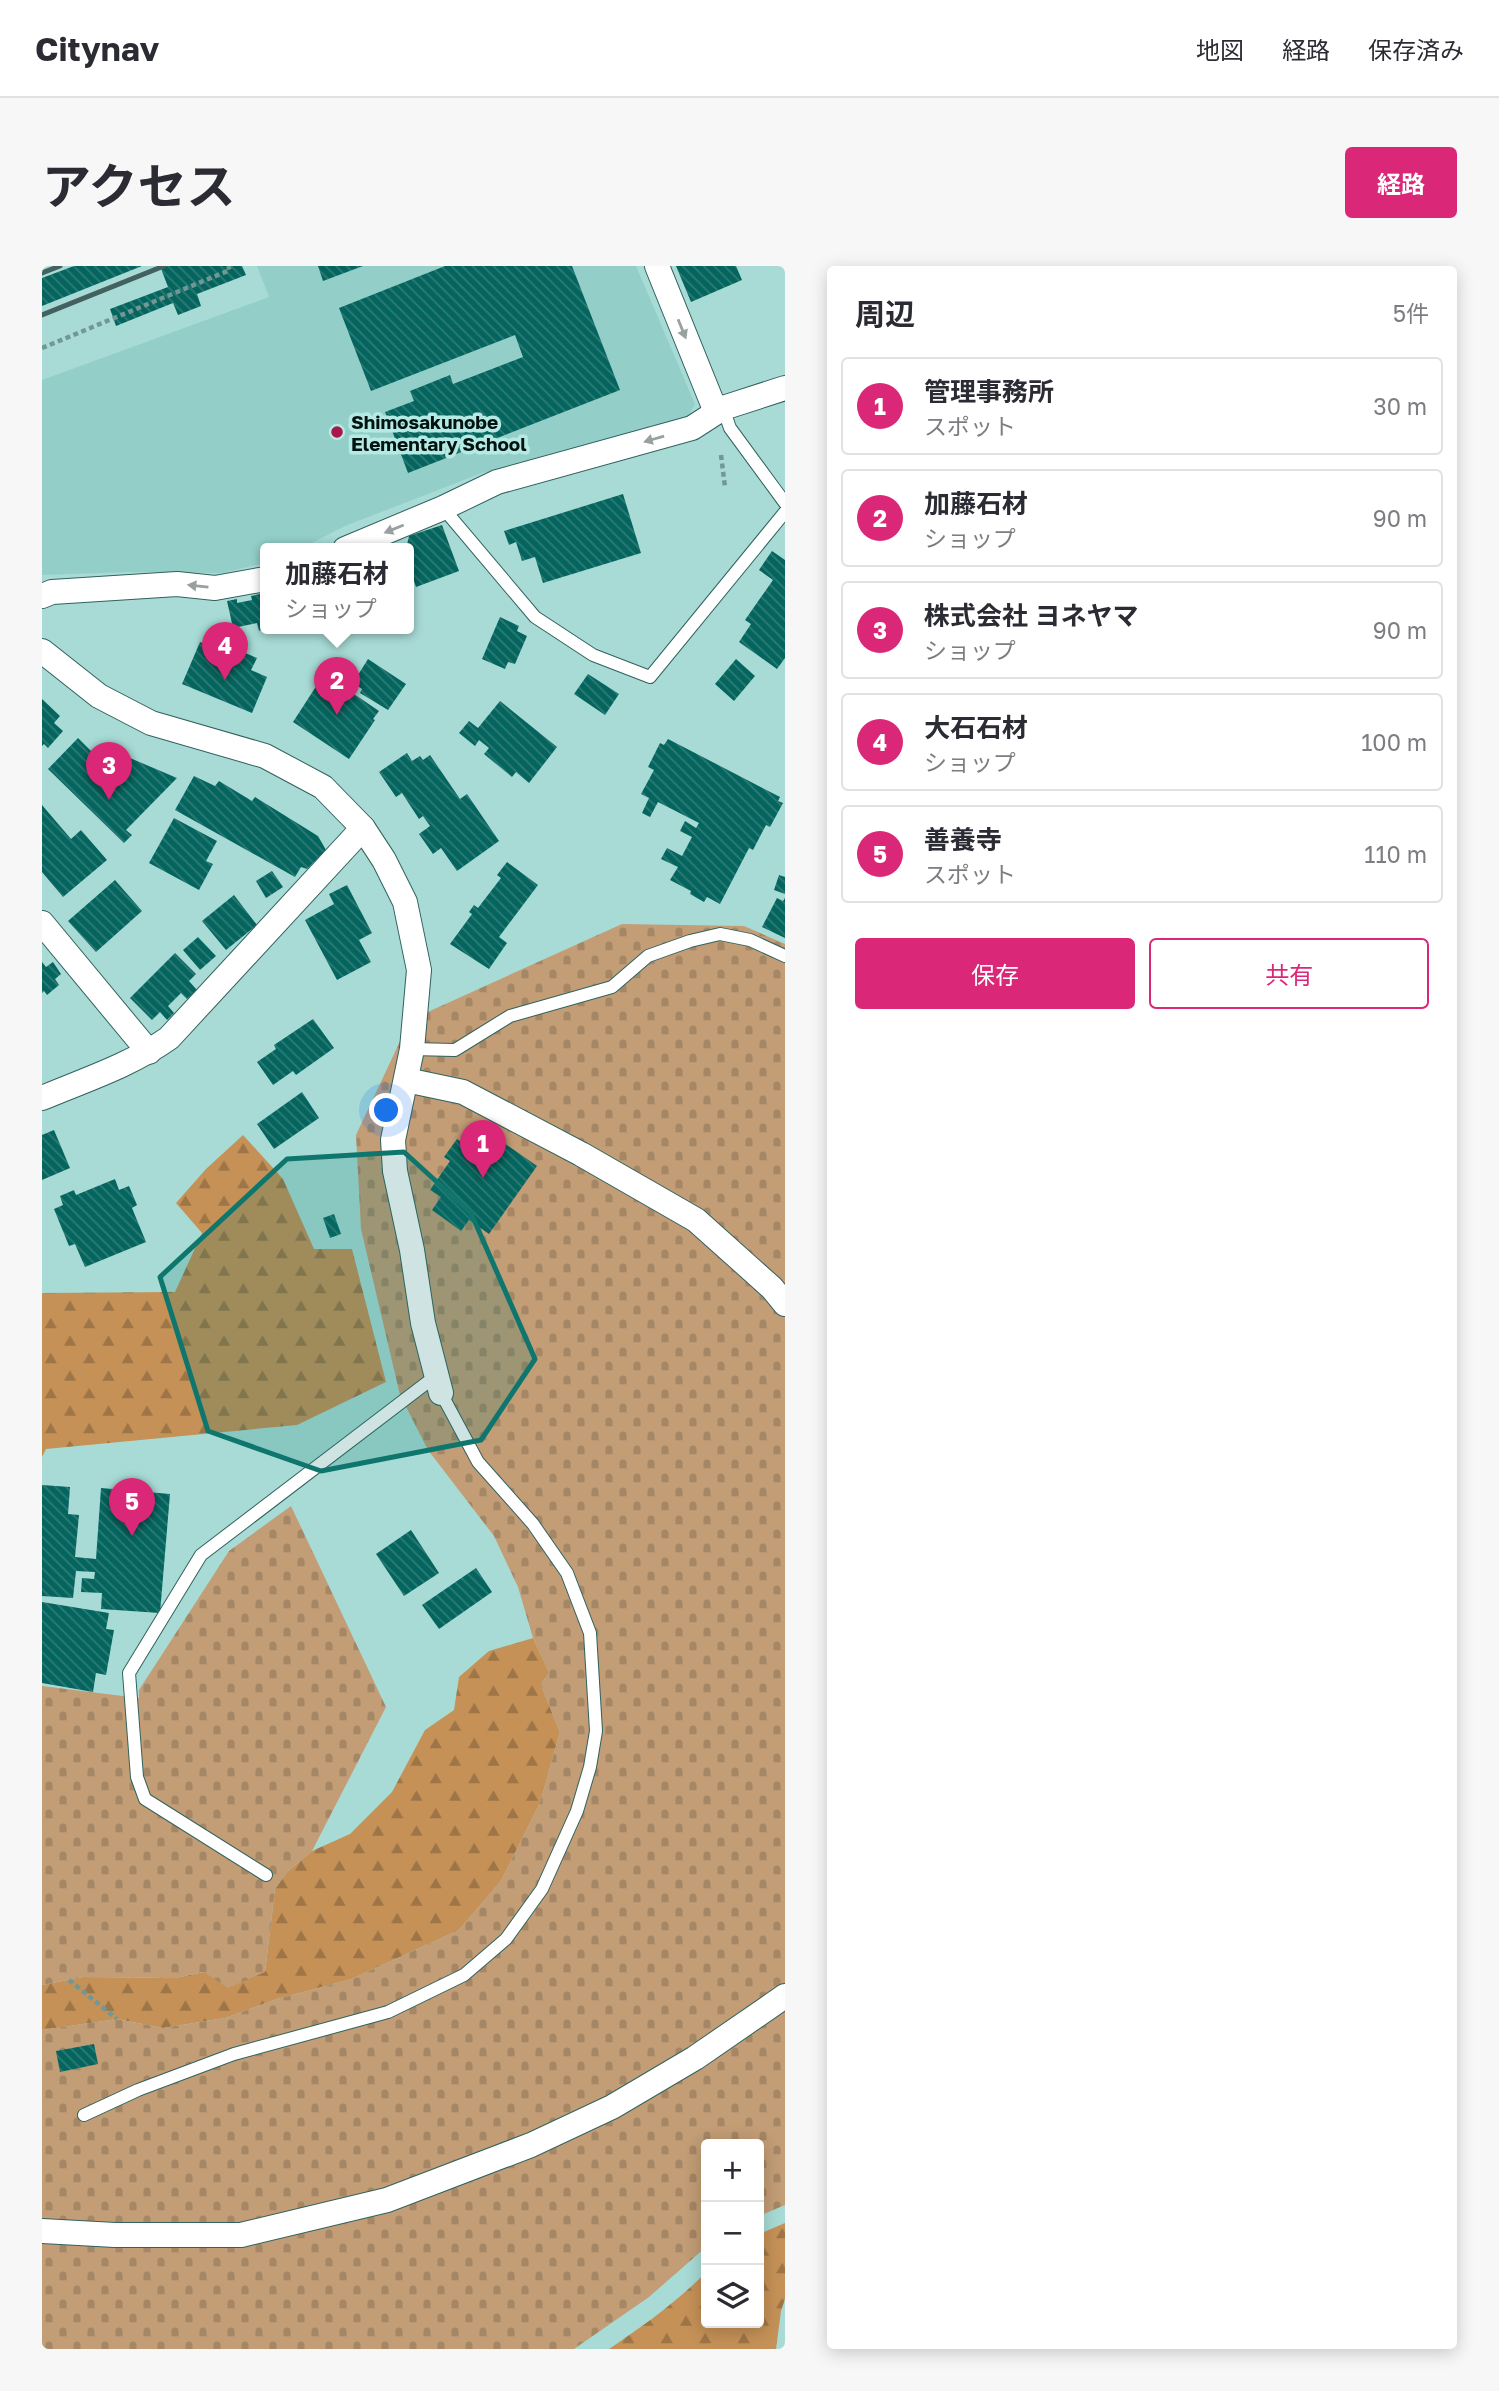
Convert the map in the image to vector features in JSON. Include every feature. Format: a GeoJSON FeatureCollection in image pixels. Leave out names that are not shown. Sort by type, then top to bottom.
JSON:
{"type":"FeatureCollection","features":[{"type":"Feature","properties":{"kind":"street"},"geometry":{"type":"LineString","coordinates":[[657,266],[720,410]]}},
{"type":"Feature","properties":{"kind":"street"},"geometry":{"type":"LineString","coordinates":[[359,543],[498,482],[692,428],[720,410],[785,388]]}},
{"type":"Feature","properties":{"kind":"street"},"geometry":{"type":"LineString","coordinates":[[42,596],[52,592],[177,584],[215,588],[260,580]]}},
{"type":"Feature","properties":{"kind":"street"},"geometry":{"type":"LineString","coordinates":[[42,651],[99,696],[151,723],[265,756],[323,787],[363,828],[384,860],[405,902],[419,970],[412,1049],[393,1140],[395,1171],[412,1250],[423,1323],[439,1384]]}},
{"type":"Feature","properties":{"kind":"street"},"geometry":{"type":"LineString","coordinates":[[42,1098],[149,1052],[169,1038],[363,828]]}},
{"type":"Feature","properties":{"kind":"street"},"geometry":{"type":"LineString","coordinates":[[42,923],[149,1052]]}},
{"type":"Feature","properties":{"kind":"street"},"geometry":{"type":"LineString","coordinates":[[406,1080],[463,1092],[581,1154],[695,1220],[772,1288],[785,1304]]}},
{"type":"Feature","properties":{"kind":"street"},"geometry":{"type":"LineString","coordinates":[[42,2231],[115,2235],[242,2235],[387,2200],[531,2145],[612,2108],[695,2058],[785,1996]]}},
{"type":"Feature","properties":{"kind":"lane"},"geometry":{"type":"LineString","coordinates":[[720,410],[730,428],[785,503]]}},
{"type":"Feature","properties":{"kind":"lane"},"geometry":{"type":"LineString","coordinates":[[443,508],[535,617],[593,655],[650,677],[785,512]]}},
{"type":"Feature","properties":{"kind":"lane"},"geometry":{"type":"LineString","coordinates":[[412,1049],[455,1051],[510,1016],[612,988],[648,956],[690,941],[720,934],[750,940],[785,956]]}},
{"type":"Feature","properties":{"kind":"lane"},"geometry":{"type":"LineString","coordinates":[[85,2115],[138,2090],[234,2054],[388,2012],[464,1975],[506,1939],[542,1889],[577,1811],[590,1767],[596,1731],[590,1633],[567,1573],[533,1524],[478,1462],[439,1384],[201,1555],[129,1673],[137,1777],[145,1798],[266,1875]]}},
{"type":"Feature","properties":{"kind":"path"},"geometry":{"type":"LineString","coordinates":[[42,348],[229,268]]}},
{"type":"Feature","properties":{"kind":"path"},"geometry":{"type":"LineString","coordinates":[[69,1980],[117,2018]]}},
{"type":"Feature","properties":{"kind":"highlighted area"},"geometry":{"type":"Polygon","coordinates":[[[404,1152],[471,1213],[535,1359],[481,1440],[321,1471],[208,1431],[160,1277],[287,1159],[404,1152]]]}},
{"type":"Feature","properties":{"kind":"shaded area","name":"Shimosakunobe Elementary School"},"geometry":{"type":"Polygon","coordinates":[[[257,266],[636,266],[695,404],[688,417],[482,473],[345,526],[312,543],[260,543],[260,564],[222,573],[42,575],[42,380],[269,297],[257,266]]]}},
{"type":"Feature","properties":{"kind":"green space"},"geometry":{"type":"Polygon","coordinates":[[[622,924],[744,926],[785,944],[785,2205],[764,2214],[764,2139],[701,2139],[701,2251],[649,2297],[574,2349],[42,2349],[42,2030],[117,2019],[163,2028],[225,2018],[277,1999],[352,1979],[459,1930],[501,1881],[540,1803],[560,1732],[541,1685],[549,1672],[533,1638],[518,1587],[494,1536],[428,1450],[400,1395],[361,1229],[356,1135],[410,1020],[622,924]]]}},
{"type":"Feature","properties":{"kind":"green space"},"geometry":{"type":"Polygon","coordinates":[[[243,1135],[283,1179],[314,1249],[352,1249],[386,1382],[297,1425],[46,1449],[42,1457],[42,1293],[175,1292],[202,1233],[176,1203],[206,1169],[243,1135]]]}},
{"type":"Feature","properties":{"kind":"green space"},"geometry":{"type":"Polygon","coordinates":[[[291,1506],[386,1707],[312,1851],[287,1872],[275,1889],[265,1972],[228,1988],[204,1972],[175,1978],[83,1977],[42,1985],[42,1686],[139,1698],[139,1690],[229,1551],[291,1506]]]}},
{"type":"Feature","properties":{"kind":"green space"},"geometry":{"type":"Polygon","coordinates":[[[533,1638],[549,1672],[541,1685],[560,1732],[540,1803],[501,1881],[459,1930],[352,1979],[277,1999],[225,2018],[163,2028],[117,2019],[42,2030],[42,1985],[83,1977],[175,1978],[204,1972],[265,1972],[275,1889],[287,1872],[312,1851],[350,1834],[392,1792],[425,1730],[454,1710],[459,1677],[489,1651],[533,1638]]]}},
{"type":"Feature","properties":{"kind":"green space"},"geometry":{"type":"Polygon","coordinates":[[[785,2223],[785,2299],[776,2349],[609,2349],[672,2303],[701,2277],[701,2328],[764,2328],[764,2232],[785,2223]]]}},
{"type":"Feature","properties":{"kind":"building"},"geometry":{"type":"Polygon","coordinates":[[[74,266],[142,266],[42,306],[42,278],[74,266]]]}},
{"type":"Feature","properties":{"kind":"building"},"geometry":{"type":"Polygon","coordinates":[[[160,266],[242,266],[246,275],[197,294],[201,306],[178,315],[173,303],[116,326],[110,309],[168,287],[160,266]]]}},
{"type":"Feature","properties":{"kind":"building"},"geometry":{"type":"Polygon","coordinates":[[[318,266],[363,266],[323,281],[318,266]]]}},
{"type":"Feature","properties":{"kind":"building"},"geometry":{"type":"Polygon","coordinates":[[[445,266],[572,266],[620,390],[408,473],[385,412],[414,401],[410,391],[450,375],[453,384],[523,357],[515,335],[371,391],[339,308],[445,266]]]}},
{"type":"Feature","properties":{"kind":"building"},"geometry":{"type":"Polygon","coordinates":[[[676,266],[736,266],[742,280],[691,302],[676,266]]]}},
{"type":"Feature","properties":{"kind":"building"},"geometry":{"type":"Polygon","coordinates":[[[623,494],[641,553],[543,583],[535,557],[522,561],[516,542],[509,545],[504,531],[623,494]]]}},
{"type":"Feature","properties":{"kind":"building"},"geometry":{"type":"Polygon","coordinates":[[[442,525],[459,571],[416,587],[414,543],[407,543],[409,536],[442,525]]]}},
{"type":"Feature","properties":{"kind":"building"},"geometry":{"type":"Polygon","coordinates":[[[772,551],[785,560],[785,658],[777,669],[739,642],[751,624],[745,620],[773,580],[759,570],[772,551]]]}},
{"type":"Feature","properties":{"kind":"building"},"geometry":{"type":"Polygon","coordinates":[[[260,594],[260,631],[257,623],[233,628],[227,601],[237,599],[237,603],[252,600],[251,596],[260,594]]]}},
{"type":"Feature","properties":{"kind":"building"},"geometry":{"type":"Polygon","coordinates":[[[500,617],[519,626],[517,631],[527,636],[515,664],[508,662],[505,669],[482,659],[500,617]]]}},
{"type":"Feature","properties":{"kind":"building"},"geometry":{"type":"Polygon","coordinates":[[[200,642],[224,651],[226,645],[257,658],[251,670],[267,677],[252,713],[182,684],[200,642]]]}},
{"type":"Feature","properties":{"kind":"building"},"geometry":{"type":"Polygon","coordinates":[[[368,659],[406,684],[388,710],[360,693],[362,689],[353,683],[368,659]]]}},
{"type":"Feature","properties":{"kind":"building"},"geometry":{"type":"Polygon","coordinates":[[[736,659],[755,676],[734,701],[715,684],[736,659]]]}},
{"type":"Feature","properties":{"kind":"building"},"geometry":{"type":"Polygon","coordinates":[[[326,671],[356,691],[354,694],[379,711],[349,759],[293,722],[326,671]]]}},
{"type":"Feature","properties":{"kind":"building"},"geometry":{"type":"Polygon","coordinates":[[[588,674],[619,694],[605,715],[574,694],[588,674]]]}},
{"type":"Feature","properties":{"kind":"building"},"geometry":{"type":"Polygon","coordinates":[[[42,699],[60,716],[54,723],[63,731],[48,748],[44,744],[42,746],[42,699]]]}},
{"type":"Feature","properties":{"kind":"building"},"geometry":{"type":"Polygon","coordinates":[[[500,701],[557,747],[529,783],[516,772],[512,777],[484,754],[489,748],[479,740],[475,746],[459,733],[469,721],[478,728],[500,701]]]}},
{"type":"Feature","properties":{"kind":"building"},"geometry":{"type":"Polygon","coordinates":[[[78,738],[112,772],[130,758],[177,778],[126,830],[132,835],[124,843],[48,769],[78,738]]]}},
{"type":"Feature","properties":{"kind":"building"},"geometry":{"type":"Polygon","coordinates":[[[668,739],[780,797],[778,801],[783,803],[770,827],[766,825],[753,850],[749,848],[720,904],[707,897],[704,902],[690,894],[691,891],[670,880],[678,867],[661,859],[667,848],[682,856],[692,837],[680,831],[685,821],[696,828],[699,823],[658,802],[650,817],[642,813],[649,798],[641,794],[654,770],[648,767],[660,743],[664,745],[668,739]]]}},
{"type":"Feature","properties":{"kind":"building"},"geometry":{"type":"Polygon","coordinates":[[[407,753],[412,761],[420,756],[423,760],[430,755],[460,799],[467,794],[499,841],[457,871],[441,848],[433,854],[419,834],[430,826],[423,816],[419,819],[402,793],[396,797],[379,772],[407,753]]]}},
{"type":"Feature","properties":{"kind":"building"},"geometry":{"type":"Polygon","coordinates":[[[194,776],[215,786],[219,781],[252,801],[255,797],[318,836],[326,850],[307,869],[301,867],[295,877],[175,810],[194,776]]]}},
{"type":"Feature","properties":{"kind":"building"},"geometry":{"type":"Polygon","coordinates":[[[42,805],[71,839],[81,830],[107,860],[63,897],[42,872],[42,805]]]}},
{"type":"Feature","properties":{"kind":"building"},"geometry":{"type":"Polygon","coordinates":[[[174,818],[217,841],[206,861],[213,864],[199,890],[149,863],[174,818]]]}},
{"type":"Feature","properties":{"kind":"building"},"geometry":{"type":"Polygon","coordinates":[[[507,862],[538,885],[499,937],[507,943],[489,969],[450,944],[472,914],[469,912],[474,905],[478,908],[501,878],[497,875],[507,862]]]}},
{"type":"Feature","properties":{"kind":"building"},"geometry":{"type":"Polygon","coordinates":[[[272,871],[283,887],[266,898],[256,881],[272,871]]]}},
{"type":"Feature","properties":{"kind":"building"},"geometry":{"type":"Polygon","coordinates":[[[779,875],[785,877],[785,894],[774,890],[779,875]]]}},
{"type":"Feature","properties":{"kind":"building"},"geometry":{"type":"Polygon","coordinates":[[[115,880],[142,911],[96,952],[68,921],[115,880]]]}},
{"type":"Feature","properties":{"kind":"building"},"geometry":{"type":"Polygon","coordinates":[[[347,885],[372,933],[359,940],[371,962],[337,980],[305,920],[334,904],[329,894],[347,885]]]}},
{"type":"Feature","properties":{"kind":"building"},"geometry":{"type":"Polygon","coordinates":[[[234,895],[257,925],[226,950],[202,921],[234,895]]]}},
{"type":"Feature","properties":{"kind":"building"},"geometry":{"type":"Polygon","coordinates":[[[777,898],[783,901],[785,898],[785,938],[762,927],[777,898]]]}},
{"type":"Feature","properties":{"kind":"building"},"geometry":{"type":"Polygon","coordinates":[[[198,937],[216,956],[200,970],[183,950],[198,937]]]}},
{"type":"Feature","properties":{"kind":"building"},"geometry":{"type":"Polygon","coordinates":[[[175,953],[196,974],[189,981],[197,990],[187,999],[181,993],[168,1006],[174,1013],[167,1020],[160,1012],[152,1020],[130,998],[175,953]]]}},
{"type":"Feature","properties":{"kind":"building"},"geometry":{"type":"Polygon","coordinates":[[[42,962],[46,967],[53,962],[61,974],[55,979],[59,985],[47,995],[44,991],[42,993],[42,962]]]}},
{"type":"Feature","properties":{"kind":"building"},"geometry":{"type":"Polygon","coordinates":[[[313,1019],[334,1048],[296,1075],[293,1071],[273,1085],[257,1062],[276,1049],[274,1045],[313,1019]]]}},
{"type":"Feature","properties":{"kind":"building"},"geometry":{"type":"Polygon","coordinates":[[[302,1092],[319,1118],[274,1149],[257,1124],[302,1092]]]}},
{"type":"Feature","properties":{"kind":"building"},"geometry":{"type":"Polygon","coordinates":[[[478,1125],[537,1166],[489,1234],[469,1220],[461,1231],[432,1210],[441,1197],[430,1190],[450,1161],[444,1157],[457,1139],[464,1144],[478,1125]]]}},
{"type":"Feature","properties":{"kind":"building"},"geometry":{"type":"Polygon","coordinates":[[[54,1130],[70,1168],[42,1180],[42,1135],[54,1130]]]}},
{"type":"Feature","properties":{"kind":"building"},"geometry":{"type":"Polygon","coordinates":[[[115,1179],[119,1190],[129,1186],[137,1205],[132,1208],[146,1242],[85,1267],[75,1244],[69,1246],[54,1209],[63,1205],[60,1196],[74,1190],[76,1195],[115,1179]]]}},
{"type":"Feature","properties":{"kind":"building"},"geometry":{"type":"Polygon","coordinates":[[[334,1214],[341,1234],[330,1238],[323,1218],[334,1214]]]}},
{"type":"Feature","properties":{"kind":"building"},"geometry":{"type":"Polygon","coordinates":[[[42,1485],[70,1487],[68,1514],[79,1515],[75,1557],[96,1559],[101,1488],[170,1494],[160,1613],[101,1609],[102,1593],[81,1592],[82,1578],[94,1579],[95,1572],[76,1571],[73,1598],[42,1596],[42,1485]]]}},
{"type":"Feature","properties":{"kind":"building"},"geometry":{"type":"Polygon","coordinates":[[[411,1530],[439,1573],[404,1596],[376,1554],[411,1530]]]}},
{"type":"Feature","properties":{"kind":"building"},"geometry":{"type":"Polygon","coordinates":[[[476,1568],[492,1592],[439,1629],[422,1605],[476,1568]]]}},
{"type":"Feature","properties":{"kind":"building"},"geometry":{"type":"Polygon","coordinates":[[[42,1602],[109,1613],[106,1629],[114,1630],[106,1675],[96,1673],[93,1692],[42,1683],[42,1602]]]}},
{"type":"Feature","properties":{"kind":"building"},"geometry":{"type":"Polygon","coordinates":[[[94,2044],[98,2064],[60,2072],[56,2051],[94,2044]]]}},
{"type":"Feature","properties":{"kind":"railway"},"geometry":{"type":"LineString","coordinates":[[42,273],[60,266]]}},
{"type":"Feature","properties":{"kind":"railway"},"geometry":{"type":"LineString","coordinates":[[42,315],[164,266]]}},
{"type":"Feature","properties":{"kind":"place","name":"Shimosakunobe Elementary School"},"geometry":{"type":"Point","coordinates":[337,432]}},
{"type":"Feature","properties":{"kind":"place","name":"大石石材"},"geometry":{"type":"Point","coordinates":[225,680]}},
{"type":"Feature","properties":{"kind":"place","name":"加藤石材"},"geometry":{"type":"Point","coordinates":[337,715]}},
{"type":"Feature","properties":{"kind":"place","name":"株式会社 ヨネヤマ"},"geometry":{"type":"Point","coordinates":[109,800]}},
{"type":"Feature","properties":{"kind":"place","name":"管理事務所"},"geometry":{"type":"Point","coordinates":[483,1178]}},
{"type":"Feature","properties":{"kind":"place","name":"善養寺"},"geometry":{"type":"Point","coordinates":[132,1536]}}]}
